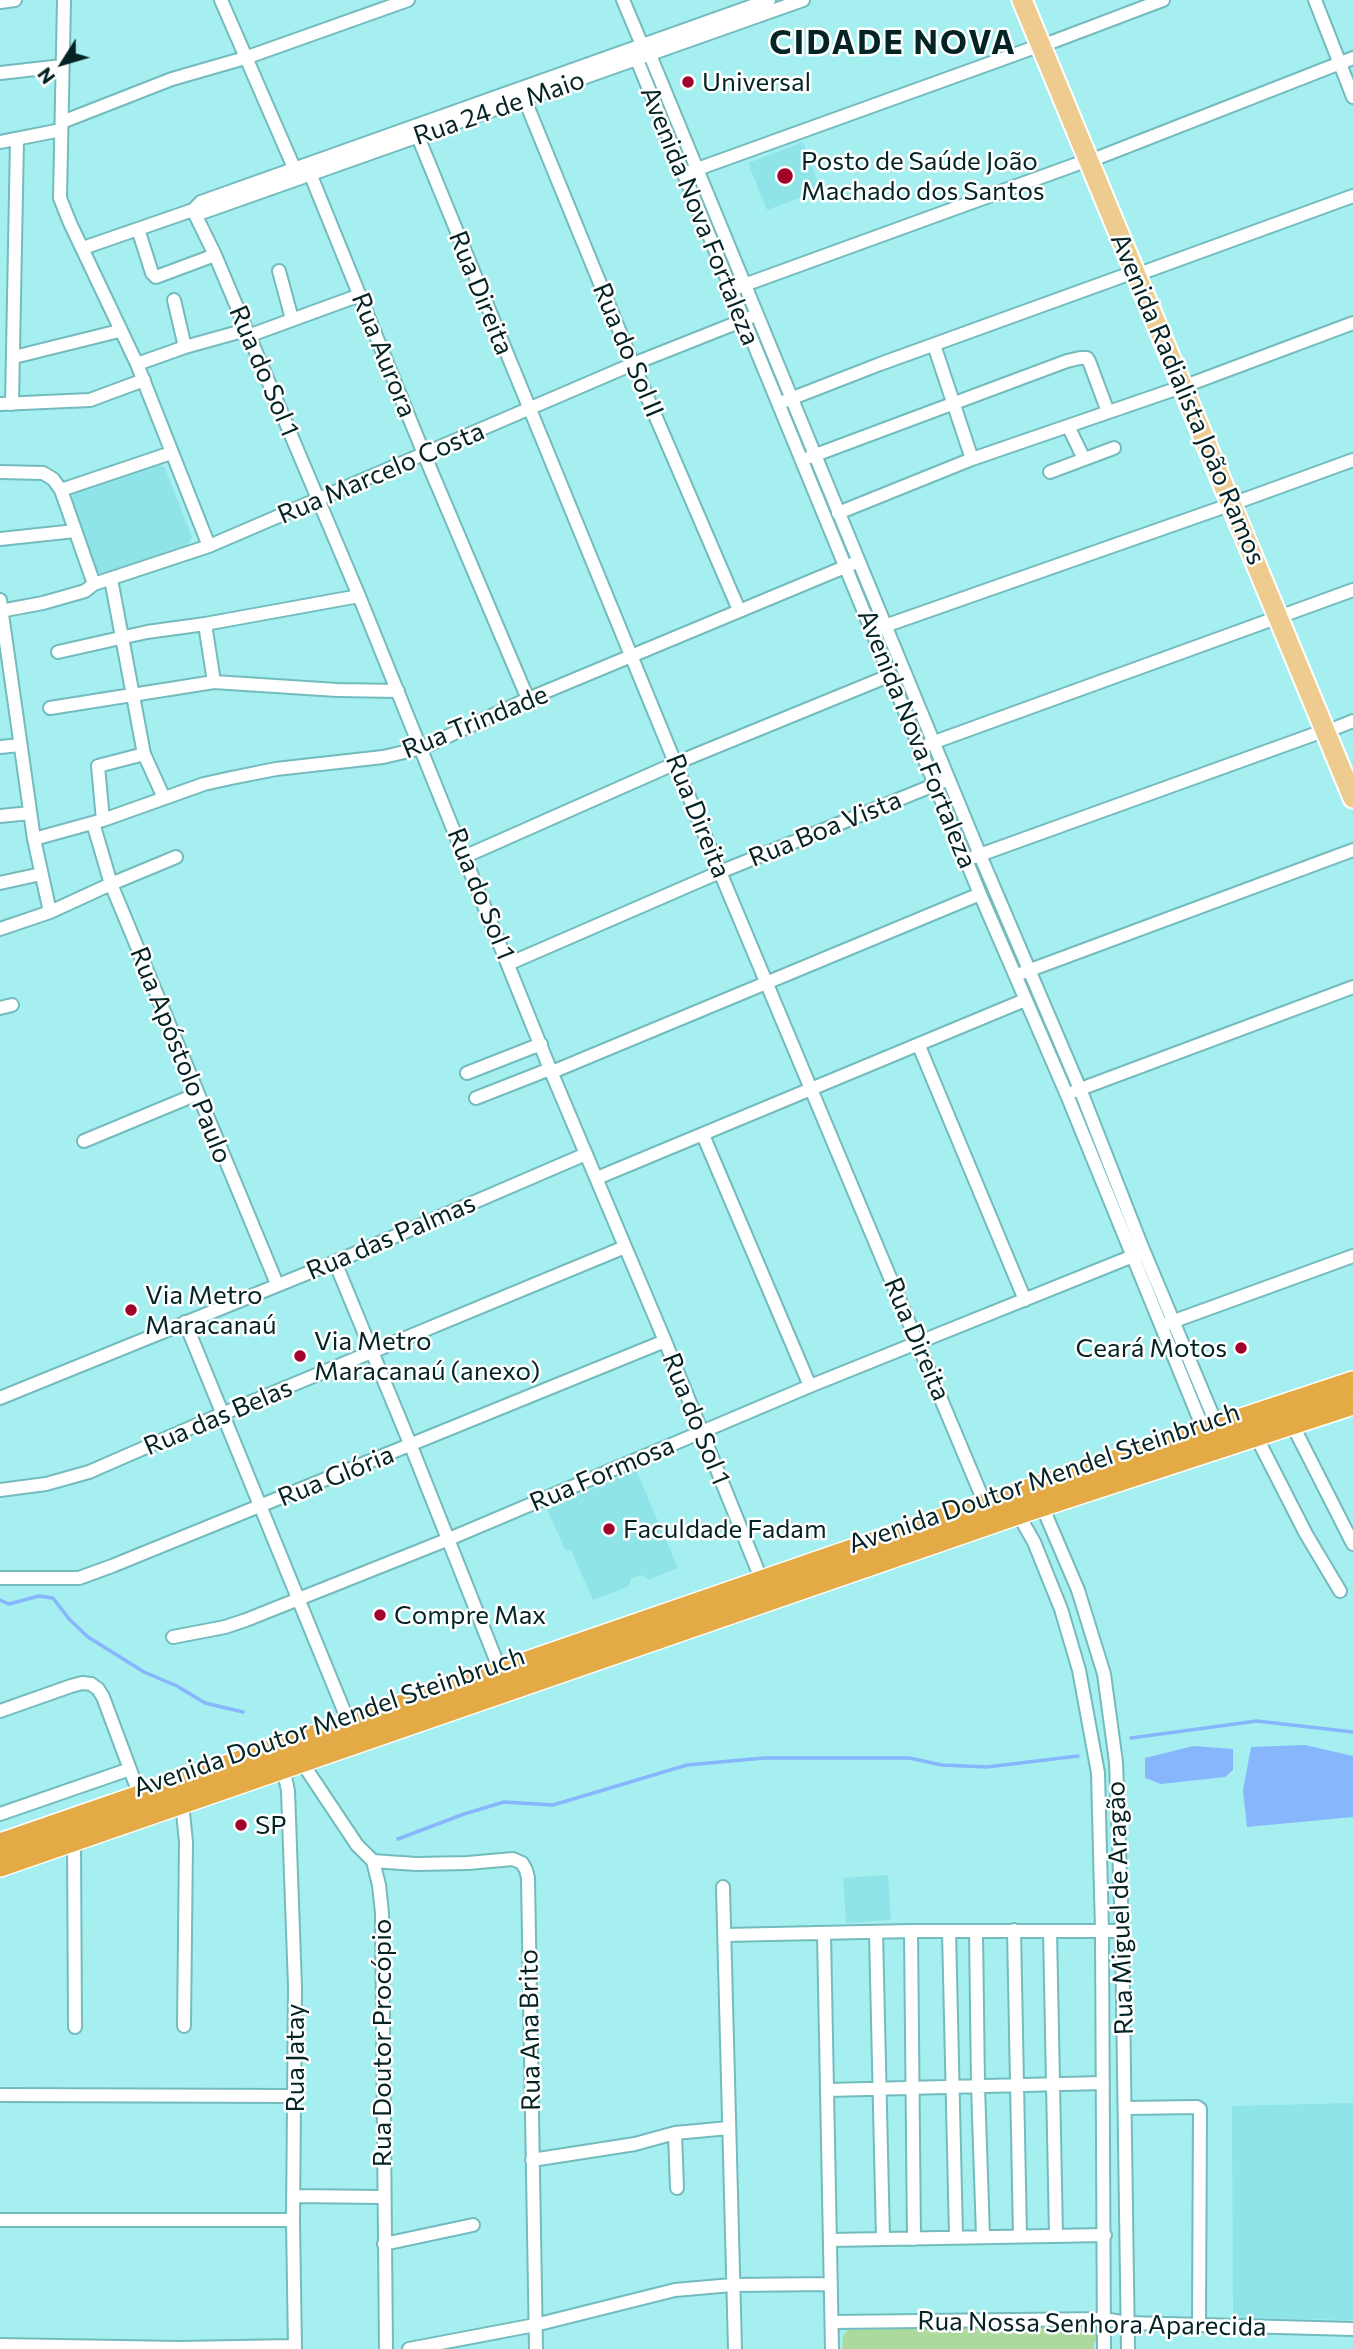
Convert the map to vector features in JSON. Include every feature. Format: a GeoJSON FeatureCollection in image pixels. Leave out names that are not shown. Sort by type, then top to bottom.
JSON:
{"type":"FeatureCollection","features":[{"type":"Feature","properties":{"kind":"highway","name":"Avenida Doutor Mendel Steinbruch"},"geometry":{"type":"LineString","coordinates":[[0,1844],[985,1504],[1353,1382]]}},
{"type":"Feature","properties":{"kind":"highway","name":"Avenida Doutor Mendel Steinbruch"},"geometry":{"type":"LineString","coordinates":[[0,1866],[1017,1514],[1353,1404]]}},
{"type":"Feature","properties":{"kind":"main road","name":"Avenida Radialista João Ramos"},"geometry":{"type":"LineString","coordinates":[[1022,0],[1046,44],[1284,616],[1339,726],[1353,766]]}},
{"type":"Feature","properties":{"kind":"main road","name":"Avenida Radialista João Ramos"},"geometry":{"type":"LineString","coordinates":[[1035,0],[1046,44]]}},
{"type":"Feature","properties":{"kind":"main road","name":"Avenida Radialista João Ramos"},"geometry":{"type":"LineString","coordinates":[[1339,726],[1353,797]]}},
{"type":"Feature","properties":{"kind":"street"},"geometry":{"type":"LineString","coordinates":[[0,2],[15,0]]}},
{"type":"Feature","properties":{"kind":"street"},"geometry":{"type":"LineString","coordinates":[[64,0],[60,198],[119,331],[144,380],[209,546]]}},
{"type":"Feature","properties":{"kind":"street","name":"Rua Aurora"},"geometry":{"type":"LineString","coordinates":[[221,0],[245,58],[360,295],[528,699]]}},
{"type":"Feature","properties":{"kind":"street"},"geometry":{"type":"LineString","coordinates":[[0,142],[17,140],[62,126],[172,79],[245,58],[408,0]]}},
{"type":"Feature","properties":{"kind":"street","name":"Avenida Nova Fortaleza"},"geometry":{"type":"LineString","coordinates":[[623,0],[697,169],[815,455],[838,513],[873,631],[980,894],[1139,1254],[1211,1431]]}},
{"type":"Feature","properties":{"kind":"street","name":"Rua 24 de Maio"},"geometry":{"type":"LineString","coordinates":[[722,23],[769,0]]}},
{"type":"Feature","properties":{"kind":"street","name":"Rua 24 de Maio"},"geometry":{"type":"LineString","coordinates":[[83,248],[193,210],[204,212],[302,171],[722,23],[803,0]]}},
{"type":"Feature","properties":{"kind":"street"},"geometry":{"type":"LineString","coordinates":[[683,174],[1163,0]]}},
{"type":"Feature","properties":{"kind":"street"},"geometry":{"type":"LineString","coordinates":[[1315,0],[1353,97]]}},
{"type":"Feature","properties":{"kind":"street","name":"Avenida Nova Fortaleza"},"geometry":{"type":"LineString","coordinates":[[646,50],[637,60],[730,290],[802,460],[886,626],[1028,971],[1080,1089],[1139,1254]]}},
{"type":"Feature","properties":{"kind":"street"},"geometry":{"type":"LineString","coordinates":[[730,290],[1094,158],[1353,58]]}},
{"type":"Feature","properties":{"kind":"street","name":"Rua 24 de Maio"},"geometry":{"type":"LineString","coordinates":[[523,94],[637,60]]}},
{"type":"Feature","properties":{"kind":"street"},"geometry":{"type":"LineString","coordinates":[[0,73],[62,66]]}},
{"type":"Feature","properties":{"kind":"street","name":"Rua do Sol II"},"geometry":{"type":"LineString","coordinates":[[523,94],[633,364],[739,611]]}},
{"type":"Feature","properties":{"kind":"street","name":"Rua Direita"},"geometry":{"type":"LineString","coordinates":[[416,132],[720,872],[985,1504]]}},
{"type":"Feature","properties":{"kind":"street"},"geometry":{"type":"LineString","coordinates":[[17,140],[14,357],[6,404],[90,400],[144,380]]}},
{"type":"Feature","properties":{"kind":"street"},"geometry":{"type":"LineString","coordinates":[[778,404],[934,345],[1353,196]]}},
{"type":"Feature","properties":{"kind":"street","name":"Rua do Sol 1"},"geometry":{"type":"LineString","coordinates":[[193,210],[215,255],[359,596],[762,1581]]}},
{"type":"Feature","properties":{"kind":"street"},"geometry":{"type":"LineString","coordinates":[[138,229],[152,273],[156,277],[215,255]]}},
{"type":"Feature","properties":{"kind":"street"},"geometry":{"type":"LineString","coordinates":[[0,249],[15,249]]}},
{"type":"Feature","properties":{"kind":"street"},"geometry":{"type":"LineString","coordinates":[[279,271],[292,318]]}},
{"type":"Feature","properties":{"kind":"street"},"geometry":{"type":"LineString","coordinates":[[137,364],[185,347],[247,333],[360,295]]}},
{"type":"Feature","properties":{"kind":"street"},"geometry":{"type":"LineString","coordinates":[[174,300],[185,347]]}},
{"type":"Feature","properties":{"kind":"street","name":"Rua Marcelo Costa"},"geometry":{"type":"LineString","coordinates":[[1,607],[43,603],[85,592],[94,584],[209,546],[529,411],[633,364],[756,315]]}},
{"type":"Feature","properties":{"kind":"street"},"geometry":{"type":"LineString","coordinates":[[838,513],[972,459],[1353,323]]}},
{"type":"Feature","properties":{"kind":"street"},"geometry":{"type":"LineString","coordinates":[[14,357],[119,331]]}},
{"type":"Feature","properties":{"kind":"street"},"geometry":{"type":"LineString","coordinates":[[934,345],[972,459]]}},
{"type":"Feature","properties":{"kind":"street"},"geometry":{"type":"LineString","coordinates":[[802,460],[1067,361],[1087,358],[1108,412]]}},
{"type":"Feature","properties":{"kind":"street"},"geometry":{"type":"LineString","coordinates":[[1068,426],[1084,459]]}},
{"type":"Feature","properties":{"kind":"street"},"geometry":{"type":"LineString","coordinates":[[1050,472],[1114,448]]}},
{"type":"Feature","properties":{"kind":"street"},"geometry":{"type":"LineString","coordinates":[[61,490],[171,453]]}},
{"type":"Feature","properties":{"kind":"street"},"geometry":{"type":"LineString","coordinates":[[873,631],[1353,460]]}},
{"type":"Feature","properties":{"kind":"street"},"geometry":{"type":"LineString","coordinates":[[0,472],[43,473],[53,479],[61,490],[94,584]]}},
{"type":"Feature","properties":{"kind":"street"},"geometry":{"type":"LineString","coordinates":[[0,539],[75,531]]}},
{"type":"Feature","properties":{"kind":"street","name":"Rua Trindade"},"geometry":{"type":"LineString","coordinates":[[34,839],[98,822],[204,784],[276,769],[383,757],[422,748],[528,699],[853,564]]}},
{"type":"Feature","properties":{"kind":"street"},"geometry":{"type":"LineString","coordinates":[[111,579],[144,754],[164,799]]}},
{"type":"Feature","properties":{"kind":"street"},"geometry":{"type":"LineString","coordinates":[[920,747],[1353,590]]}},
{"type":"Feature","properties":{"kind":"street"},"geometry":{"type":"LineString","coordinates":[[58,652],[147,632],[359,596]]}},
{"type":"Feature","properties":{"kind":"street"},"geometry":{"type":"LineString","coordinates":[[1,607],[5,676],[50,912]]}},
{"type":"Feature","properties":{"kind":"street"},"geometry":{"type":"LineString","coordinates":[[205,624],[214,682]]}},
{"type":"Feature","properties":{"kind":"street"},"geometry":{"type":"LineString","coordinates":[[466,856],[676,763],[891,675]]}},
{"type":"Feature","properties":{"kind":"street"},"geometry":{"type":"LineString","coordinates":[[50,708],[214,682],[398,691]]}},
{"type":"Feature","properties":{"kind":"street"},"geometry":{"type":"LineString","coordinates":[[967,860],[1339,726]]}},
{"type":"Feature","properties":{"kind":"street"},"geometry":{"type":"LineString","coordinates":[[0,747],[20,745]]}},
{"type":"Feature","properties":{"kind":"street","name":"Rua Apóstolo Paulo"},"geometry":{"type":"LineString","coordinates":[[144,754],[98,766],[98,822],[111,884],[277,1284]]}},
{"type":"Feature","properties":{"kind":"street","name":"Rua Boa Vista"},"geometry":{"type":"LineString","coordinates":[[508,964],[720,872],[949,779]]}},
{"type":"Feature","properties":{"kind":"street"},"geometry":{"type":"LineString","coordinates":[[0,817],[30,813]]}},
{"type":"Feature","properties":{"kind":"street"},"geometry":{"type":"LineString","coordinates":[[1015,976],[1353,850]]}},
{"type":"Feature","properties":{"kind":"street"},"geometry":{"type":"LineString","coordinates":[[0,929],[50,912],[176,857]]}},
{"type":"Feature","properties":{"kind":"street"},"geometry":{"type":"LineString","coordinates":[[0,883],[41,874]]}},
{"type":"Feature","properties":{"kind":"street"},"geometry":{"type":"LineString","coordinates":[[475,1098],[767,983],[980,894]]}},
{"type":"Feature","properties":{"kind":"street"},"geometry":{"type":"LineString","coordinates":[[1067,1095],[1353,987]]}},
{"type":"Feature","properties":{"kind":"street"},"geometry":{"type":"LineString","coordinates":[[597,1178],[1025,1000]]}},
{"type":"Feature","properties":{"kind":"street"},"geometry":{"type":"LineString","coordinates":[[467,1073],[541,1044]]}},
{"type":"Feature","properties":{"kind":"street"},"geometry":{"type":"LineString","coordinates":[[919,1045],[1025,1300]]}},
{"type":"Feature","properties":{"kind":"street"},"geometry":{"type":"LineString","coordinates":[[84,1141],[197,1094]]}},
{"type":"Feature","properties":{"kind":"street"},"geometry":{"type":"LineString","coordinates":[[703,1135],[810,1386]]}},
{"type":"Feature","properties":{"kind":"street","name":"Rua das Palmas"},"geometry":{"type":"LineString","coordinates":[[0,1398],[335,1262],[586,1154]]}},
{"type":"Feature","properties":{"kind":"street","name":"Rua das Belas"},"geometry":{"type":"LineString","coordinates":[[0,1490],[46,1484],[89,1472],[625,1247]]}},
{"type":"Feature","properties":{"kind":"street","name":"Rua Formosa"},"geometry":{"type":"LineString","coordinates":[[173,1637],[225,1627],[449,1539],[810,1386],[1139,1254]]}},
{"type":"Feature","properties":{"kind":"street"},"geometry":{"type":"LineString","coordinates":[[1168,1324],[1353,1256]]}},
{"type":"Feature","properties":{"kind":"street"},"geometry":{"type":"LineString","coordinates":[[335,1262],[500,1670]]}},
{"type":"Feature","properties":{"kind":"street"},"geometry":{"type":"LineString","coordinates":[[185,1322],[349,1723]]}},
{"type":"Feature","properties":{"kind":"street","name":"Rua Glória"},"geometry":{"type":"LineString","coordinates":[[0,1578],[79,1578],[411,1446],[665,1341]]}},
{"type":"Feature","properties":{"kind":"street"},"geometry":{"type":"LineString","coordinates":[[1292,1424],[1353,1544]]}},
{"type":"Feature","properties":{"kind":"street"},"geometry":{"type":"LineString","coordinates":[[1256,1436],[1306,1534],[1340,1591]]}},
{"type":"Feature","properties":{"kind":"street","name":"Rua Miguel de Aragão"},"geometry":{"type":"LineString","coordinates":[[1042,1506],[1078,1590],[1104,1674],[1116,1771],[1122,1931],[1128,2349]]}},
{"type":"Feature","properties":{"kind":"street","name":"Rua Miguel de Aragão"},"geometry":{"type":"LineString","coordinates":[[1017,1514],[1034,1542],[1061,1609],[1079,1670],[1098,1773],[1102,1931],[1104,2349]]}},
{"type":"Feature","properties":{"kind":"street"},"geometry":{"type":"LineString","coordinates":[[0,1711],[71,1686],[91,1684],[103,1697],[140,1796]]}},
{"type":"Feature","properties":{"kind":"street","name":"Rua Doutor Procópio"},"geometry":{"type":"LineString","coordinates":[[292,1764],[373,1861],[379,1885],[382,1913],[386,2349]]}},
{"type":"Feature","properties":{"kind":"street","name":"Rua Jatay"},"geometry":{"type":"LineString","coordinates":[[292,1764],[288,1791],[295,1987],[295,2347]]}},
{"type":"Feature","properties":{"kind":"street"},"geometry":{"type":"LineString","coordinates":[[0,1814],[130,1769]]}},
{"type":"Feature","properties":{"kind":"street"},"geometry":{"type":"LineString","coordinates":[[1098,1773],[1116,1771]]}},
{"type":"Feature","properties":{"kind":"street"},"geometry":{"type":"LineString","coordinates":[[181,1803],[186,1842],[184,2026]]}},
{"type":"Feature","properties":{"kind":"street"},"geometry":{"type":"LineString","coordinates":[[74,1841],[75,2027]]}},
{"type":"Feature","properties":{"kind":"street","name":"Rua Ana Brito"},"geometry":{"type":"LineString","coordinates":[[373,1861],[416,1864],[513,1859],[522,1863],[528,1878],[536,2349]]}},
{"type":"Feature","properties":{"kind":"street"},"geometry":{"type":"LineString","coordinates":[[723,1887],[735,2349]]}},
{"type":"Feature","properties":{"kind":"street"},"geometry":{"type":"LineString","coordinates":[[1014,1930],[1020,2236]]}},
{"type":"Feature","properties":{"kind":"street"},"geometry":{"type":"LineString","coordinates":[[725,1935],[911,1931],[1122,1931]]}},
{"type":"Feature","properties":{"kind":"street"},"geometry":{"type":"LineString","coordinates":[[911,1931],[914,2239]]}},
{"type":"Feature","properties":{"kind":"street"},"geometry":{"type":"LineString","coordinates":[[949,1931],[956,2237]]}},
{"type":"Feature","properties":{"kind":"street"},"geometry":{"type":"LineString","coordinates":[[976,1931],[983,2236]]}},
{"type":"Feature","properties":{"kind":"street"},"geometry":{"type":"LineString","coordinates":[[1050,1931],[1056,2235]]}},
{"type":"Feature","properties":{"kind":"street"},"geometry":{"type":"LineString","coordinates":[[876,1933],[883,2239]]}},
{"type":"Feature","properties":{"kind":"street"},"geometry":{"type":"LineString","coordinates":[[824,1934],[832,2349]]}},
{"type":"Feature","properties":{"kind":"street"},"geometry":{"type":"LineString","coordinates":[[828,2090],[1103,2083]]}},
{"type":"Feature","properties":{"kind":"street"},"geometry":{"type":"LineString","coordinates":[[0,2095],[294,2096]]}},
{"type":"Feature","properties":{"kind":"street"},"geometry":{"type":"LineString","coordinates":[[1125,2108],[1200,2109],[1199,2324]]}},
{"type":"Feature","properties":{"kind":"street"},"geometry":{"type":"LineString","coordinates":[[533,2160],[635,2144],[676,2133],[729,2128]]}},
{"type":"Feature","properties":{"kind":"street"},"geometry":{"type":"LineString","coordinates":[[676,2133],[677,2188]]}},
{"type":"Feature","properties":{"kind":"street"},"geometry":{"type":"LineString","coordinates":[[293,2196],[383,2197]]}},
{"type":"Feature","properties":{"kind":"street"},"geometry":{"type":"LineString","coordinates":[[0,2220],[293,2220]]}},
{"type":"Feature","properties":{"kind":"street"},"geometry":{"type":"LineString","coordinates":[[384,2244],[473,2225]]}},
{"type":"Feature","properties":{"kind":"street"},"geometry":{"type":"LineString","coordinates":[[830,2240],[1105,2235]]}},
{"type":"Feature","properties":{"kind":"street"},"geometry":{"type":"LineString","coordinates":[[409,2349],[535,2325],[675,2290],[732,2285],[831,2284]]}},
{"type":"Feature","properties":{"kind":"street","name":"Rua Nossa Senhora Aparecida"},"geometry":{"type":"LineString","coordinates":[[832,2322],[1104,2319],[1127,2323],[1353,2329]]}},
{"type":"Feature","properties":{"kind":"street"},"geometry":{"type":"LineString","coordinates":[[0,2345],[295,2347]]}},
{"type":"Feature","properties":{"kind":"shaded area","name":"Posto de Saúde João Machado dos Santos"},"geometry":{"type":"Polygon","coordinates":[[[803,142],[821,190],[767,210],[748,163],[803,142]]]}},
{"type":"Feature","properties":{"kind":"shaded area"},"geometry":{"type":"Polygon","coordinates":[[[156,464],[165,468],[192,537],[188,545],[100,574],[94,572],[70,501],[75,492],[156,464]]]}},
{"type":"Feature","properties":{"kind":"shaded area","name":"Faculdade Fadam"},"geometry":{"type":"Polygon","coordinates":[[[636,1470],[678,1568],[648,1580],[643,1575],[631,1578],[629,1586],[593,1600],[571,1550],[566,1551],[547,1509],[636,1470]]]}},
{"type":"Feature","properties":{"kind":"shaded area"},"geometry":{"type":"Polygon","coordinates":[[[1305,1745],[1353,1756],[1353,1817],[1247,1827],[1243,1790],[1251,1747],[1305,1745]]]}},
{"type":"Feature","properties":{"kind":"shaded area"},"geometry":{"type":"Polygon","coordinates":[[[1193,1746],[1233,1749],[1233,1770],[1225,1777],[1161,1784],[1145,1778],[1145,1758],[1193,1746]]]}},
{"type":"Feature","properties":{"kind":"shaded area"},"geometry":{"type":"Polygon","coordinates":[[[888,1875],[891,1920],[846,1923],[843,1878],[888,1875]]]}},
{"type":"Feature","properties":{"kind":"shaded area"},"geometry":{"type":"Polygon","coordinates":[[[1353,2103],[1353,2320],[1233,2318],[1232,2106],[1353,2103]]]}},
{"type":"Feature","properties":{"kind":"green space"},"geometry":{"type":"Polygon","coordinates":[[[1094,2325],[1101,2331],[1100,2342],[1094,2342],[1094,2349],[842,2349],[843,2336],[848,2330],[1094,2325]]]}},
{"type":"Feature","properties":{"kind":"waterway"},"geometry":{"type":"LineString","coordinates":[[0,1600],[9,1604],[39,1596],[53,1598],[69,1619],[88,1637],[144,1672],[177,1686],[205,1703],[243,1712]]}},
{"type":"Feature","properties":{"kind":"waterway"},"geometry":{"type":"LineString","coordinates":[[1131,1738],[1257,1721],[1353,1732]]}},
{"type":"Feature","properties":{"kind":"waterway"},"geometry":{"type":"LineString","coordinates":[[398,1839],[504,1802],[553,1805],[687,1765],[764,1758],[909,1758],[942,1765],[987,1767],[1078,1756]]}},
{"type":"Feature","properties":{"kind":"place","name":"Universal"},"geometry":{"type":"Point","coordinates":[688,82]}},
{"type":"Feature","properties":{"kind":"place","name":"Posto de Saúde João Machado dos Santos"},"geometry":{"type":"Point","coordinates":[785,176]}},
{"type":"Feature","properties":{"kind":"place","name":"Via Metro Maracanaú"},"geometry":{"type":"Point","coordinates":[131,1310]}},
{"type":"Feature","properties":{"kind":"place","name":"Ceará Motos"},"geometry":{"type":"Point","coordinates":[1241,1348]}},
{"type":"Feature","properties":{"kind":"place","name":"Via Metro Maracanaú (anexo)"},"geometry":{"type":"Point","coordinates":[300,1356]}},
{"type":"Feature","properties":{"kind":"place","name":"Faculdade Fadam"},"geometry":{"type":"Point","coordinates":[609,1529]}},
{"type":"Feature","properties":{"kind":"place","name":"Compre Max"},"geometry":{"type":"Point","coordinates":[380,1615]}},
{"type":"Feature","properties":{"kind":"place","name":"SP"},"geometry":{"type":"Point","coordinates":[241,1825]}},
{"type":"Feature","properties":{"kind":"district","name":"CIDADE NOVA"},"geometry":{"type":"Point","coordinates":[893,43]}}]}
